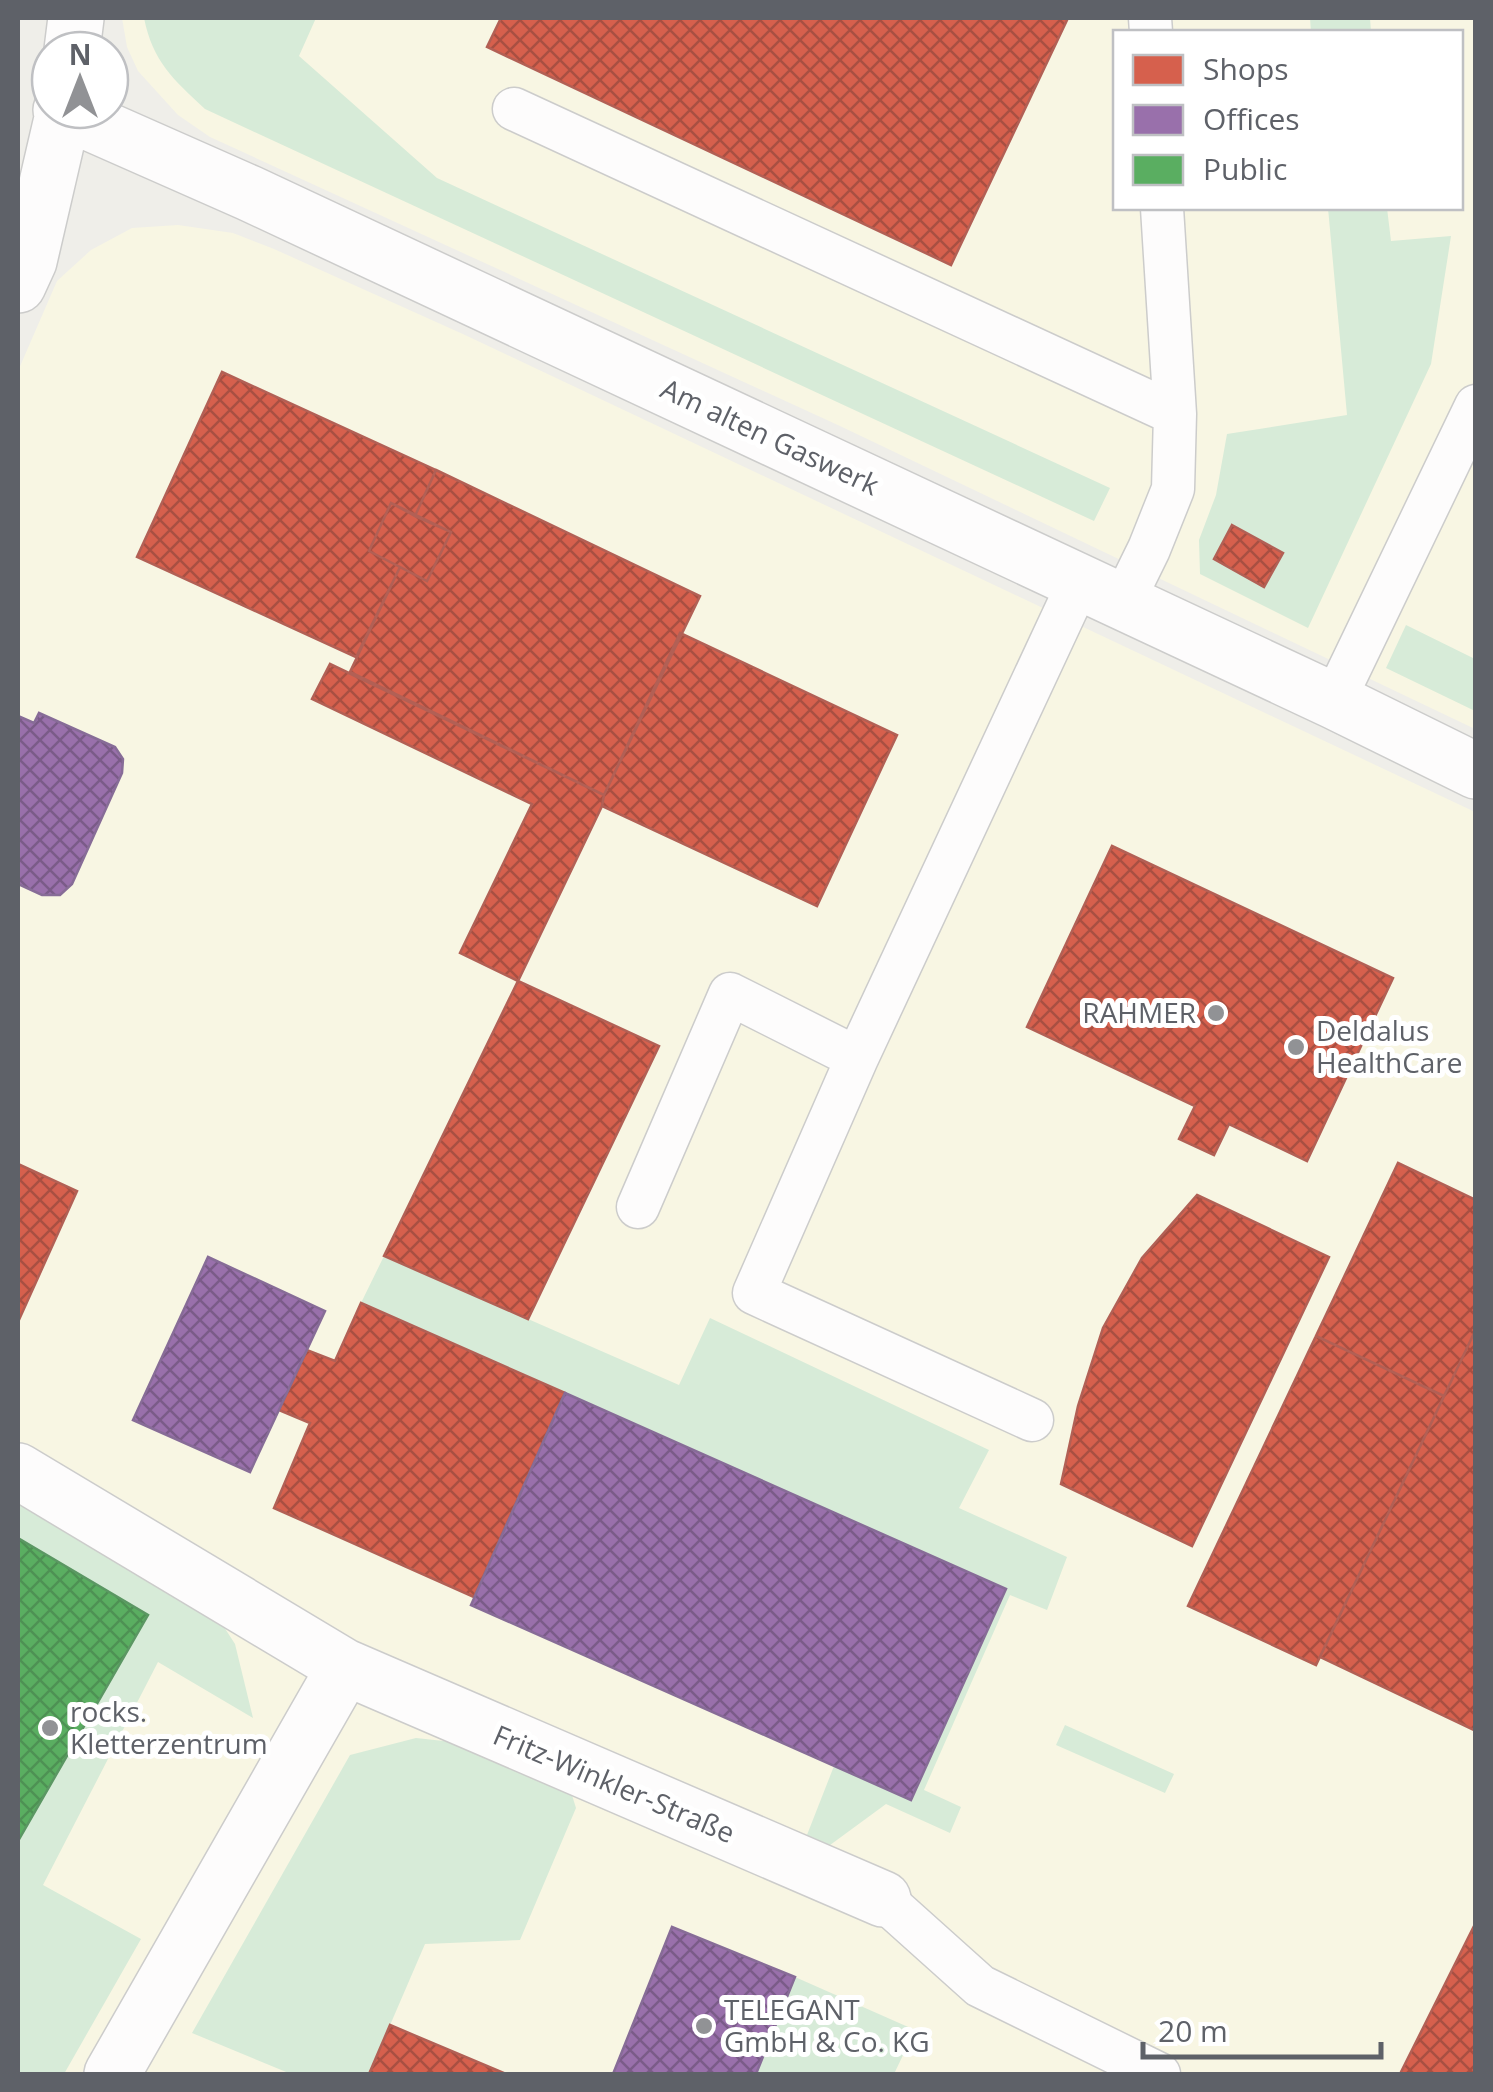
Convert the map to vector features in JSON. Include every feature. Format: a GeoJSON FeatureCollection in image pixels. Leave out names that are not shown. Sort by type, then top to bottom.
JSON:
{"type":"FeatureCollection","features":[{"type":"Feature","properties":{"kind":"street"},"geometry":{"type":"LineString","coordinates":[[18,285],[29,261],[47,130]]}},
{"type":"Feature","properties":{"kind":"street","name":"Am alten Gaswerk"},"geometry":{"type":"LineString","coordinates":[[107,130],[1334,701],[1476,771]]}},
{"type":"Feature","properties":{"kind":"street","name":"Fritz-Winkler-Straße"},"geometry":{"type":"LineString","coordinates":[[18,1471],[346,1666],[883,1899]]}},
{"type":"Feature","properties":{"kind":"street"},"geometry":{"type":"LineString","coordinates":[[112,2074],[346,1666]]}},
{"type":"Feature","properties":{"kind":"lane"},"geometry":{"type":"LineString","coordinates":[[514,109],[1175,414]]}},
{"type":"Feature","properties":{"kind":"lane"},"geometry":{"type":"LineString","coordinates":[[1032,1420],[754,1293],[857,1058],[1101,592],[1149,549],[1173,490],[1175,414],[1162,210]]}},
{"type":"Feature","properties":{"kind":"lane"},"geometry":{"type":"LineString","coordinates":[[1334,701],[1476,406]]}},
{"type":"Feature","properties":{"kind":"lane"},"geometry":{"type":"LineString","coordinates":[[638,1207],[730,994],[857,1058]]}},
{"type":"Feature","properties":{"kind":"lane"},"geometry":{"type":"LineString","coordinates":[[883,1899],[980,1986],[1159,2074]]}},
{"type":"Feature","properties":{"kind":"shaded area"},"geometry":{"type":"Polygon","coordinates":[[[122,18],[1475,18],[1475,729],[840,426],[210,137],[178,115],[138,71],[130,54],[130,30],[124,30],[122,18]]]}},
{"type":"Feature","properties":{"kind":"shaded area"},"geometry":{"type":"Polygon","coordinates":[[[178,225],[233,233],[465,335],[1475,812],[1475,2074],[18,2074],[18,371],[57,281],[91,250],[132,228],[178,225]]]}},
{"type":"Feature","properties":{"kind":"green space"},"geometry":{"type":"Polygon","coordinates":[[[144,18],[316,18],[299,56],[437,178],[1110,488],[1094,521],[205,109],[166,69],[153,47],[144,18]]]}},
{"type":"Feature","properties":{"kind":"green space"},"geometry":{"type":"Polygon","coordinates":[[[1310,18],[1370,18],[1371,30],[1311,30],[1310,18]]]}},
{"type":"Feature","properties":{"kind":"green space"},"geometry":{"type":"Polygon","coordinates":[[[1328,210],[1387,210],[1391,241],[1451,236],[1431,364],[1308,628],[1200,574],[1199,540],[1216,495],[1227,434],[1347,415],[1328,210]]]}},
{"type":"Feature","properties":{"kind":"green space"},"geometry":{"type":"Polygon","coordinates":[[[1406,625],[1475,659],[1475,711],[1386,668],[1406,625]]]}},
{"type":"Feature","properties":{"kind":"green space"},"geometry":{"type":"Polygon","coordinates":[[[384,1256],[679,1385],[710,1318],[989,1450],[959,1508],[1067,1557],[1047,1610],[1010,1595],[924,1790],[961,1807],[950,1833],[886,1804],[826,1848],[805,1840],[834,1766],[912,1800],[1005,1588],[361,1303],[384,1256]]]}},
{"type":"Feature","properties":{"kind":"green space"},"geometry":{"type":"Polygon","coordinates":[[[18,1500],[213,1610],[235,1644],[253,1718],[158,1662],[43,1885],[141,1939],[64,2074],[18,2074],[18,1841],[148,1615],[18,1538],[18,1500]]]}},
{"type":"Feature","properties":{"kind":"green space"},"geometry":{"type":"Polygon","coordinates":[[[1065,1725],[1174,1774],[1165,1793],[1056,1745],[1065,1725]]]}},
{"type":"Feature","properties":{"kind":"green space"},"geometry":{"type":"Polygon","coordinates":[[[416,1738],[462,1743],[571,1792],[576,1808],[520,1940],[425,1944],[369,2074],[291,2074],[192,2033],[350,1755],[416,1738]]]}},
{"type":"Feature","properties":{"kind":"green space"},"geometry":{"type":"Polygon","coordinates":[[[795,1977],[915,2030],[894,2074],[756,2074],[795,1977]]]}},
{"type":"Feature","properties":{"kind":"building: Shops"},"geometry":{"type":"Polygon","coordinates":[[[501,18],[1068,18],[951,265],[487,47],[501,18]]]}},
{"type":"Feature","properties":{"kind":"building: Shops"},"geometry":{"type":"Polygon","coordinates":[[[222,372],[436,470],[415,516],[391,503],[369,551],[400,567],[356,657],[137,557],[222,372]]]}},
{"type":"Feature","properties":{"kind":"building: Shops"},"geometry":{"type":"Polygon","coordinates":[[[436,470],[700,596],[604,795],[350,672],[400,567],[427,581],[451,532],[415,516],[436,470]]]}},
{"type":"Feature","properties":{"kind":"building: Shops"},"geometry":{"type":"Polygon","coordinates":[[[391,503],[451,532],[427,581],[369,551],[391,503]]]}},
{"type":"Feature","properties":{"kind":"building: Shops"},"geometry":{"type":"Polygon","coordinates":[[[1232,525],[1283,553],[1264,587],[1214,559],[1232,525]]]}},
{"type":"Feature","properties":{"kind":"building: Shops"},"geometry":{"type":"Polygon","coordinates":[[[680,633],[897,735],[817,906],[602,806],[680,633]]]}},
{"type":"Feature","properties":{"kind":"building: Shops"},"geometry":{"type":"Polygon","coordinates":[[[330,664],[604,795],[518,981],[460,953],[532,804],[312,699],[330,664]]]}},
{"type":"Feature","properties":{"kind":"building: Shops"},"geometry":{"type":"Polygon","coordinates":[[[1112,846],[1393,978],[1307,1161],[1229,1124],[1214,1155],[1179,1139],[1195,1106],[1027,1027],[1112,846]]]}},
{"type":"Feature","properties":{"kind":"building: Shops"},"geometry":{"type":"Polygon","coordinates":[[[518,981],[659,1046],[528,1319],[384,1256],[518,981]]]}},
{"type":"Feature","properties":{"kind":"building: Shops"},"geometry":{"type":"Polygon","coordinates":[[[1398,1163],[1476,1200],[1476,1329],[1444,1396],[1316,1336],[1398,1163]]]}},
{"type":"Feature","properties":{"kind":"building: Shops"},"geometry":{"type":"Polygon","coordinates":[[[18,1164],[77,1191],[18,1322],[18,1164]]]}},
{"type":"Feature","properties":{"kind":"building: Shops"},"geometry":{"type":"Polygon","coordinates":[[[1197,1195],[1329,1257],[1192,1546],[1061,1484],[1078,1406],[1103,1328],[1142,1258],[1197,1195]]]}},
{"type":"Feature","properties":{"kind":"building: Shops"},"geometry":{"type":"Polygon","coordinates":[[[361,1303],[565,1393],[474,1597],[274,1508],[310,1423],[279,1410],[307,1350],[335,1361],[361,1303]]]}},
{"type":"Feature","properties":{"kind":"building: Shops"},"geometry":{"type":"Polygon","coordinates":[[[1476,1329],[1476,1731],[1320,1657],[1476,1329]]]}},
{"type":"Feature","properties":{"kind":"building: Shops"},"geometry":{"type":"Polygon","coordinates":[[[1316,1336],[1444,1396],[1316,1665],[1188,1606],[1316,1336]]]}},
{"type":"Feature","properties":{"kind":"building: Shops"},"geometry":{"type":"Polygon","coordinates":[[[1476,1922],[1476,2074],[1400,2074],[1476,1922]]]}},
{"type":"Feature","properties":{"kind":"building: Shops"},"geometry":{"type":"Polygon","coordinates":[[[390,2025],[506,2074],[369,2074],[390,2025]]]}},
{"type":"Feature","properties":{"kind":"building: Offices"},"geometry":{"type":"Polygon","coordinates":[[[39,713],[115,747],[123,759],[122,773],[72,884],[60,895],[42,895],[18,884],[18,716],[34,723],[39,713]]]}},
{"type":"Feature","properties":{"kind":"building: Offices"},"geometry":{"type":"Polygon","coordinates":[[[208,1257],[325,1311],[250,1472],[133,1420],[208,1257]]]}},
{"type":"Feature","properties":{"kind":"building: Offices"},"geometry":{"type":"Polygon","coordinates":[[[565,1393],[1006,1589],[911,1800],[471,1605],[565,1393]]]}},
{"type":"Feature","properties":{"kind":"building: Offices","name":"TELEGANT GmbH & Co. KG"},"geometry":{"type":"Polygon","coordinates":[[[672,1927],[795,1977],[756,2074],[613,2074],[672,1927]]]}},
{"type":"Feature","properties":{"kind":"building: Public","name":"rocks. Kletterzentrum"},"geometry":{"type":"Polygon","coordinates":[[[18,1538],[148,1615],[18,1841],[18,1538]]]}},
{"type":"Feature","properties":{"kind":"place","name":"RAHMER"},"geometry":{"type":"Point","coordinates":[1216,1013]}},
{"type":"Feature","properties":{"kind":"place","name":"Deldalus HealthCare"},"geometry":{"type":"Point","coordinates":[1296,1047]}},
{"type":"Feature","properties":{"kind":"place","name":"rocks. Kletterzentrum"},"geometry":{"type":"Point","coordinates":[50,1728]}},
{"type":"Feature","properties":{"kind":"place","name":"TELEGANT GmbH & Co. KG"},"geometry":{"type":"Point","coordinates":[704,2026]}}]}
